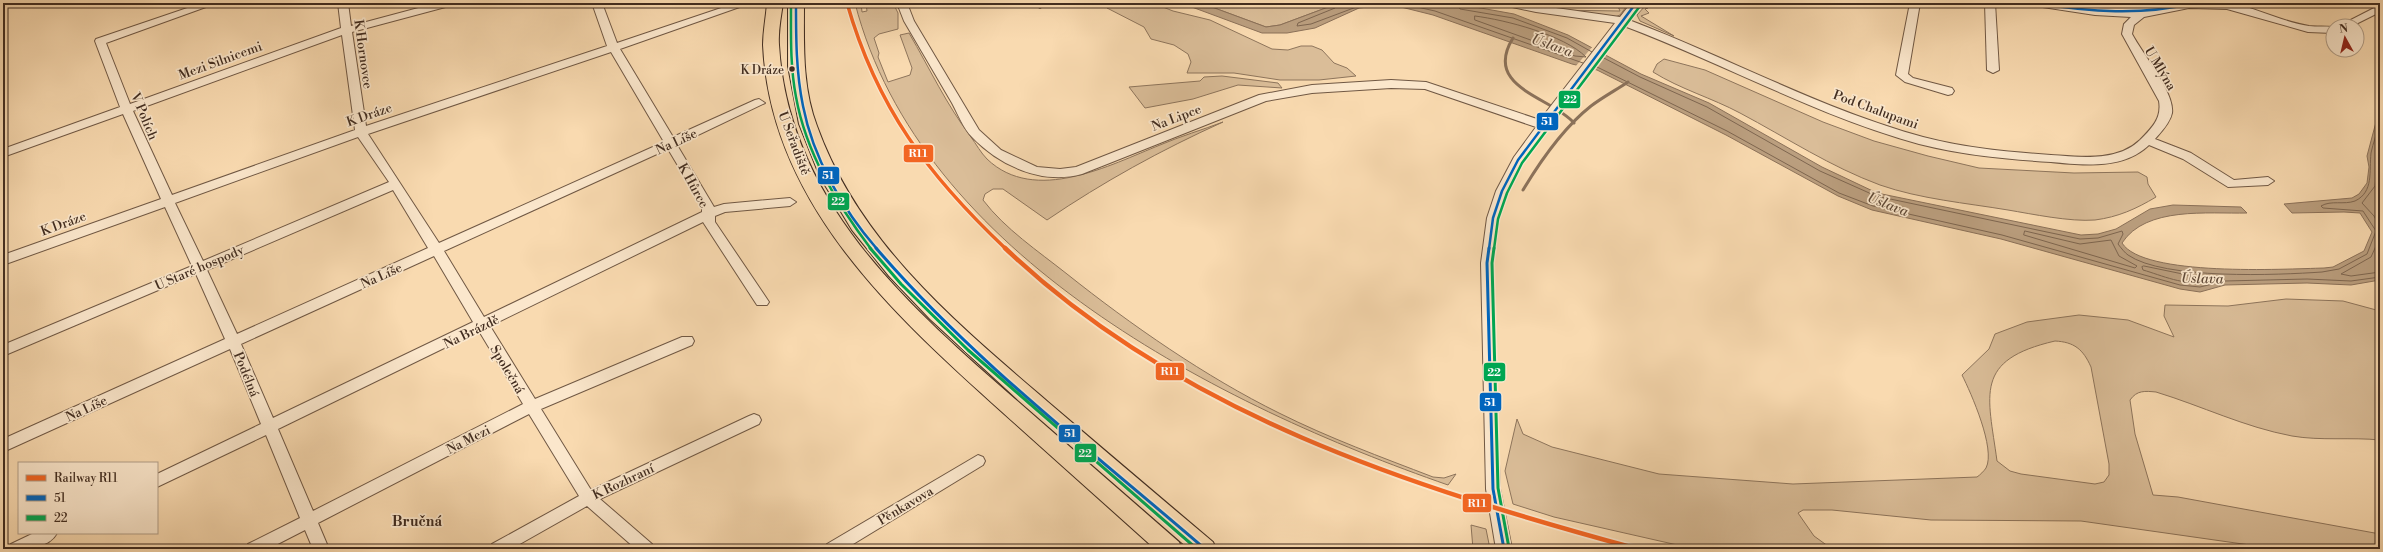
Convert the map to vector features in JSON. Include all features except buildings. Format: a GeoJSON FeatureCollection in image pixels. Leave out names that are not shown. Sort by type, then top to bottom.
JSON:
{"type":"FeatureCollection","features":[{"type":"Feature","properties":{"kind":"highway","name":"U Seřadiště"},"geometry":{"type":"LineString","coordinates":[[775,3],[771,43],[774,77],[789,135],[821,204],[848,244],[890,280]]}},
{"type":"Feature","properties":{"kind":"highway","name":"U Seřadiště"},"geometry":{"type":"LineString","coordinates":[[796,3],[793,40],[795,76],[803,115],[819,158],[840,196],[866,236],[890,280]]}},
{"type":"Feature","properties":{"kind":"highway"},"geometry":{"type":"LineString","coordinates":[[890,280],[956,359],[1170,549]]}},
{"type":"Feature","properties":{"kind":"highway"},"geometry":{"type":"LineString","coordinates":[[890,280],[973,348],[1205,549]]}},
{"type":"Feature","properties":{"kind":"street","name":"V Polích"},"geometry":{"type":"LineString","coordinates":[[168,201],[126,109],[100,41],[212,3]]}},
{"type":"Feature","properties":{"kind":"street","name":"K Hornovce"},"geometry":{"type":"LineString","coordinates":[[343,3],[361,132]]}},
{"type":"Feature","properties":{"kind":"street","name":"Mezi Silnicemi"},"geometry":{"type":"LineString","coordinates":[[3,153],[347,30],[449,3]]}},
{"type":"Feature","properties":{"kind":"street","name":"K Hůrce"},"geometry":{"type":"LineString","coordinates":[[597,3],[613,46],[708,206],[709,222],[762,302]]}},
{"type":"Feature","properties":{"kind":"street","name":"K Dráze"},"geometry":{"type":"LineString","coordinates":[[3,260],[361,132],[613,46],[746,3]]}},
{"type":"Feature","properties":{"kind":"street","name":"Na Lipce"},"geometry":{"type":"LineString","coordinates":[[902,3],[909,21],[975,133],[997,153],[1019,165],[1036,171],[1060,173],[1078,170],[1263,98],[1312,89],[1391,84],[1426,86],[1542,125]]}},
{"type":"Feature","properties":{"kind":"street","name":"Pod Chalupami"},"geometry":{"type":"LineString","coordinates":[[1507,3],[1536,10],[1622,22],[1825,106],[1920,140],[1992,153],[2067,160],[2094,160],[2134,153]]}},
{"type":"Feature","properties":{"kind":"street"},"geometry":{"type":"LineString","coordinates":[[1504,549],[1492,489],[1488,323],[1488,248],[1494,218],[1502,191],[1518,160],[1542,125],[1614,34],[1636,3]]}},
{"type":"Feature","properties":{"kind":"street"},"geometry":{"type":"LineString","coordinates":[[1915,3],[1902,75],[1908,80],[1948,91]]}},
{"type":"Feature","properties":{"kind":"street"},"geometry":{"type":"LineString","coordinates":[[1990,3],[1993,70]]}},
{"type":"Feature","properties":{"kind":"street"},"geometry":{"type":"LineString","coordinates":[[2036,3],[2098,13],[2139,16],[2155,14],[2191,4],[2228,6],[2308,29],[2325,30]]}},
{"type":"Feature","properties":{"kind":"street"},"geometry":{"type":"LineString","coordinates":[[2360,18],[2380,8]]}},
{"type":"Feature","properties":{"kind":"street"},"geometry":{"type":"LineString","coordinates":[[2098,13],[2127,34],[2129,24],[2139,16]]}},
{"type":"Feature","properties":{"kind":"street","name":"U Mlýna"},"geometry":{"type":"LineString","coordinates":[[2127,34],[2165,100],[2166,109],[2163,122],[2134,153]]}},
{"type":"Feature","properties":{"kind":"street","name":"Na Líše"},"geometry":{"type":"LineString","coordinates":[[3,446],[759,103]]}},
{"type":"Feature","properties":{"kind":"street","name":"Společná"},"geometry":{"type":"LineString","coordinates":[[361,132],[396,184],[435,251],[588,498],[647,549]]}},
{"type":"Feature","properties":{"kind":"street"},"geometry":{"type":"LineString","coordinates":[[2147,140],[2187,156],[2232,184],[2268,181]]}},
{"type":"Feature","properties":{"kind":"street","name":"U Staré hospody"},"geometry":{"type":"LineString","coordinates":[[3,351],[396,184]]}},
{"type":"Feature","properties":{"kind":"street","name":"Podélná"},"geometry":{"type":"LineString","coordinates":[[168,201],[233,341],[321,549]]}},
{"type":"Feature","properties":{"kind":"street","name":"Na Brázdě"},"geometry":{"type":"LineString","coordinates":[[158,481],[482,325],[708,214],[724,208],[790,202]]}},
{"type":"Feature","properties":{"kind":"street","name":"Na Mezi"},"geometry":{"type":"LineString","coordinates":[[253,549],[531,408],[687,341]]}},
{"type":"Feature","properties":{"kind":"street","name":"K Rozhraní"},"geometry":{"type":"LineString","coordinates":[[497,549],[588,498],[754,420]]}},
{"type":"Feature","properties":{"kind":"street","name":"Pěnkavova"},"geometry":{"type":"LineString","coordinates":[[832,549],[978,462]]}},
{"type":"Feature","properties":{"kind":"street"},"geometry":{"type":"LineString","coordinates":[[16,549],[47,534]]}},
{"type":"Feature","properties":{"kind":"shaded area"},"geometry":{"type":"Polygon","coordinates":[[[855,3],[861,3],[862,12],[867,11],[866,3],[893,3],[898,13],[898,29],[879,34],[874,38],[879,53],[878,57],[888,82],[910,75],[912,68],[900,35],[909,33],[962,125],[987,159],[1006,172],[1027,179],[1050,180],[1073,177],[1119,162],[1223,122],[1133,167],[1047,220],[1003,189],[993,189],[985,194],[983,200],[1001,221],[1033,248],[1143,331],[1197,367],[1279,413],[1336,439],[1433,477],[1444,478],[1456,474],[1448,485],[1360,452],[1269,412],[1178,364],[1091,309],[1011,246],[943,174],[890,93],[855,3]]]}},
{"type":"Feature","properties":{"kind":"shaded area"},"geometry":{"type":"Polygon","coordinates":[[[1117,3],[1153,3],[1173,11],[1210,20],[1272,49],[1288,50],[1301,46],[1312,46],[1322,50],[1334,63],[1347,68],[1356,76],[1319,80],[1280,80],[1234,73],[1187,73],[1191,62],[1188,54],[1174,45],[1151,39],[1144,27],[1107,8],[1117,3]]]}},
{"type":"Feature","properties":{"kind":"shaded area"},"geometry":{"type":"Polygon","coordinates":[[[1201,3],[1339,3],[1280,25],[1266,27],[1201,3]]]}},
{"type":"Feature","properties":{"kind":"shaded area"},"geometry":{"type":"Polygon","coordinates":[[[1514,3],[1553,10],[1620,11],[1617,4],[1629,3],[1620,15],[1615,17],[1551,11],[1514,3]]]}},
{"type":"Feature","properties":{"kind":"shaded area"},"geometry":{"type":"Polygon","coordinates":[[[1645,6],[1648,8],[1645,9],[1649,13],[1641,16],[1674,36],[1640,21],[1637,15],[1645,6]]]}},
{"type":"Feature","properties":{"kind":"shaded area"},"geometry":{"type":"Polygon","coordinates":[[[1664,59],[1705,70],[1823,122],[1874,141],[1979,168],[2074,173],[2138,172],[2147,177],[2148,184],[2156,197],[2119,215],[2095,220],[2074,220],[1943,200],[1895,190],[1844,170],[1740,113],[1653,72],[1657,64],[1664,59]]]}},
{"type":"Feature","properties":{"kind":"shaded area"},"geometry":{"type":"Polygon","coordinates":[[[1222,76],[1278,83],[1282,88],[1238,85],[1193,99],[1145,108],[1129,87],[1200,81],[1204,77],[1222,76]]]}},
{"type":"Feature","properties":{"kind":"shaded area"},"geometry":{"type":"Polygon","coordinates":[[[2286,299],[2343,301],[2380,311],[2380,440],[2292,436],[2240,422],[2156,392],[2142,392],[2135,394],[2130,400],[2135,434],[2153,495],[2178,497],[2380,534],[2380,549],[2278,549],[2081,521],[1931,520],[1832,510],[1803,510],[1798,513],[1814,536],[1832,549],[1695,549],[1554,517],[1513,504],[1505,471],[1517,419],[1523,434],[1552,447],[1659,474],[1793,484],[1977,477],[1986,468],[1988,448],[1981,421],[1962,375],[1989,349],[1995,334],[2027,322],[2079,315],[2128,320],[2174,337],[2164,316],[2165,305],[2228,306],[2286,299]],[[2055,341],[2029,349],[2010,358],[1998,370],[1992,383],[1990,399],[1997,461],[2010,471],[2021,474],[2095,484],[2104,482],[2109,475],[2109,464],[2091,367],[2085,355],[2081,351],[2073,345],[2055,341]]]}},
{"type":"Feature","properties":{"kind":"shaded area"},"geometry":{"type":"Polygon","coordinates":[[[1471,525],[1486,529],[1490,549],[1473,549],[1471,525]]]}},
{"type":"Feature","properties":{"kind":"water","name":"Úslava"},"geometry":{"type":"Polygon","coordinates":[[[1181,3],[1201,3],[1266,27],[1280,25],[1339,3],[1453,3],[1514,14],[1568,35],[1641,74],[1709,103],[1822,167],[1877,193],[2081,235],[2098,234],[2116,229],[2150,209],[2173,205],[2241,207],[2247,213],[2179,214],[2162,218],[2146,223],[2133,231],[2122,243],[2135,254],[2157,261],[2216,269],[2333,267],[2364,251],[2372,232],[2360,213],[2292,213],[2284,204],[2352,198],[2359,194],[2367,183],[2369,167],[2367,156],[2380,107],[2380,280],[2351,285],[2307,283],[2225,285],[2200,292],[2180,289],[2001,239],[1872,210],[1838,196],[1726,135],[1597,70],[1572,64],[1433,15],[1401,7],[1378,6],[1359,8],[1315,28],[1287,33],[1262,33],[1181,3]]]}},
{"type":"Feature","properties":{"kind":"pier"},"geometry":{"type":"Polygon","coordinates":[[[1593,46],[1608,53],[1594,72],[1575,67],[1593,46]]]}},
{"type":"Feature","properties":{"kind":"waterway"},"geometry":{"type":"LineString","coordinates":[[1513,38],[1506,55],[1506,69],[1513,80],[1524,90],[1564,114],[1573,122]]}},
{"type":"Feature","properties":{"kind":"waterway"},"geometry":{"type":"LineString","coordinates":[[1573,122],[1591,106],[1628,82]]}},
{"type":"Feature","properties":{"kind":"waterway"},"geometry":{"type":"LineString","coordinates":[[1523,190],[1553,145],[1573,122]]}},
{"type":"Feature","properties":{"kind":"rail line","name":"R11"},"geometry":{"type":"LineString","coordinates":[[847,3],[866,62],[879,90],[894,117],[928,167],[969,214],[1038,280],[1114,337],[1194,386],[1278,428],[1366,465],[1456,497],[1638,549]]}},
{"type":"Feature","properties":{"kind":"transit line","name":"22"},"geometry":{"type":"LineString","coordinates":[[791,3],[791,50],[793,81],[803,127],[821,170],[844,211],[870,249],[933,318],[1003,381],[1197,549]]}},
{"type":"Feature","properties":{"kind":"transit line","name":"51"},"geometry":{"type":"LineString","coordinates":[[796,3],[799,78],[803,108],[807,123],[823,166],[846,207],[874,246],[905,282],[975,351],[1205,549]]}},
{"type":"Feature","properties":{"kind":"transit line","name":"51"},"geometry":{"type":"LineString","coordinates":[[1504,549],[1493,489],[1491,439],[1487,263],[1493,218],[1502,191],[1518,160],[1636,3]]}},
{"type":"Feature","properties":{"kind":"transit line","name":"51"},"geometry":{"type":"LineString","coordinates":[[2036,3],[2076,9],[2115,12],[2154,11],[2194,3]]}},
{"type":"Feature","properties":{"kind":"transit line","name":"22"},"geometry":{"type":"LineString","coordinates":[[1509,548],[1498,488],[1496,439],[1492,263],[1498,219],[1507,193],[1522,163],[1640,6]]}},
{"type":"Feature","properties":{"kind":"place","name":"K Dráze"},"geometry":{"type":"Point","coordinates":[792,69]}},
{"type":"Feature","properties":{"kind":"district","name":"Bručná"},"geometry":{"type":"Point","coordinates":[417,521]}}]}
